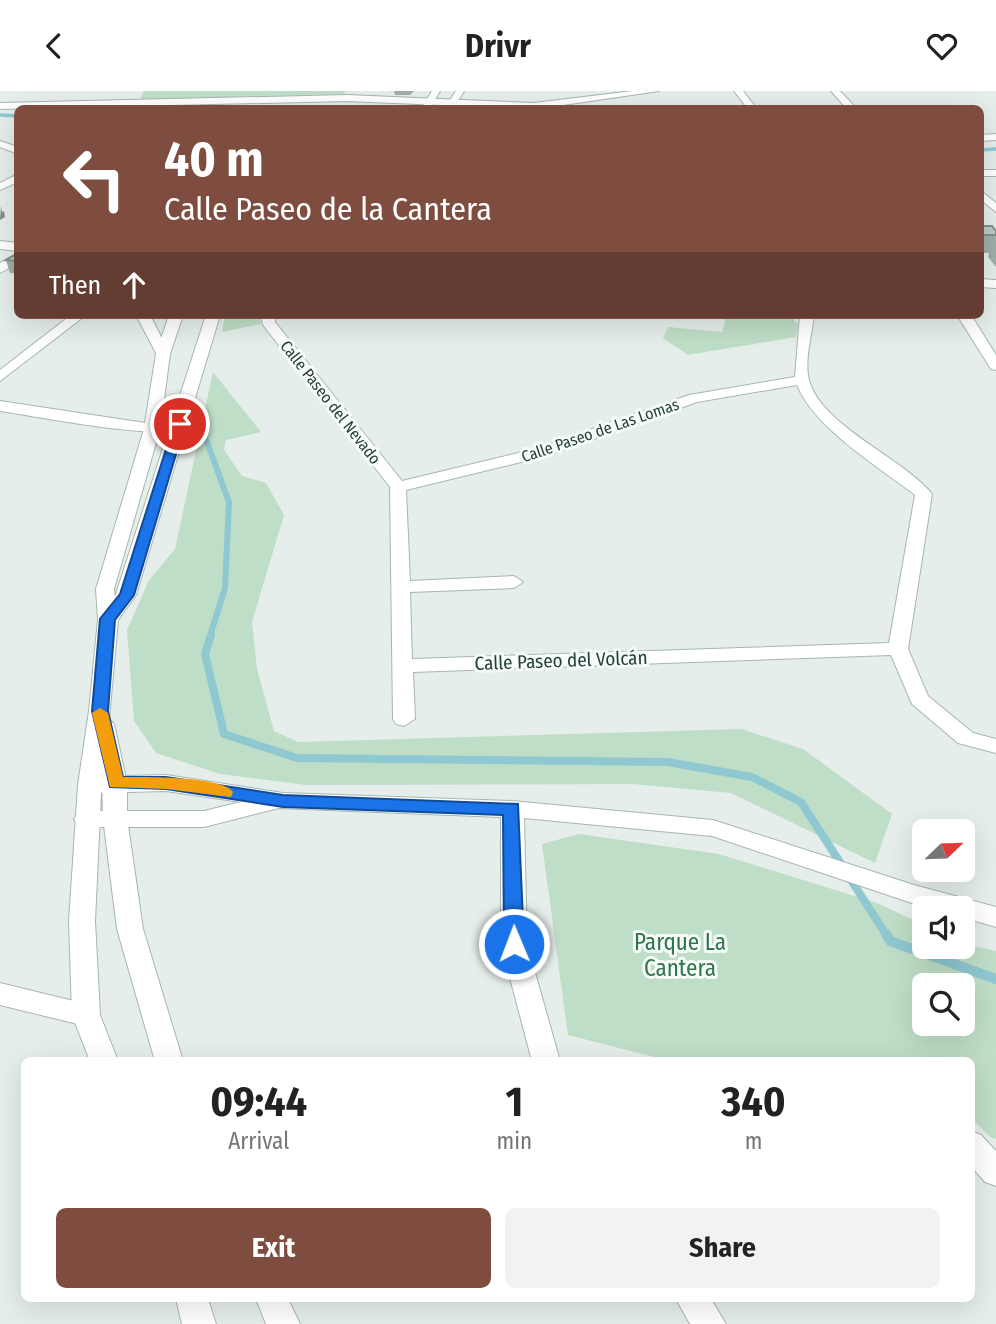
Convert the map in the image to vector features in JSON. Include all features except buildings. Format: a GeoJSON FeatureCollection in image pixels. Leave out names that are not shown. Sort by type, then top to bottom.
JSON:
{"type":"FeatureCollection","features":[{"type":"Feature","properties":{"kind":"street"},"geometry":{"type":"LineString","coordinates":[[49,104],[57,91]]}},
{"type":"Feature","properties":{"kind":"street"},"geometry":{"type":"LineString","coordinates":[[0,103],[80,105],[136,99],[266,102],[350,95],[430,100],[450,105],[460,91]]}},
{"type":"Feature","properties":{"kind":"street"},"geometry":{"type":"LineString","coordinates":[[738,91],[750,105]]}},
{"type":"Feature","properties":{"kind":"street"},"geometry":{"type":"LineString","coordinates":[[835,91],[849,105]]}},
{"type":"Feature","properties":{"kind":"street"},"geometry":{"type":"LineString","coordinates":[[540,105],[656,94]]}},
{"type":"Feature","properties":{"kind":"street"},"geometry":{"type":"LineString","coordinates":[[0,377],[74,319]]}},
{"type":"Feature","properties":{"kind":"street"},"geometry":{"type":"LineString","coordinates":[[102,1057],[86,1015],[82,921],[86,819],[100,711],[108,619],[105,589],[152,429],[163,354],[146,319]]}},
{"type":"Feature","properties":{"kind":"street","name":"Calle Paseo del Nevado"},"geometry":{"type":"LineString","coordinates":[[268,319],[398,487]]}},
{"type":"Feature","properties":{"kind":"street"},"geometry":{"type":"LineString","coordinates":[[807,319],[802,380],[807,397],[827,417],[924,494],[898,649],[919,699],[966,738],[996,746]]}},
{"type":"Feature","properties":{"kind":"street"},"geometry":{"type":"LineString","coordinates":[[967,319],[996,366]]}},
{"type":"Feature","properties":{"kind":"street"},"geometry":{"type":"LineString","coordinates":[[163,354],[193,322]]}},
{"type":"Feature","properties":{"kind":"street"},"geometry":{"type":"LineString","coordinates":[[108,619],[127,595],[179,428],[193,322]]}},
{"type":"Feature","properties":{"kind":"street","name":"Calle Paseo de Las Lomas"},"geometry":{"type":"LineString","coordinates":[[398,487],[540,453],[694,398],[802,380]]}},
{"type":"Feature","properties":{"kind":"street"},"geometry":{"type":"LineString","coordinates":[[0,406],[152,429],[179,428]]}},
{"type":"Feature","properties":{"kind":"street"},"geometry":{"type":"LineString","coordinates":[[398,487],[404,719]]}},
{"type":"Feature","properties":{"kind":"street"},"geometry":{"type":"LineString","coordinates":[[402,587],[514,582]]}},
{"type":"Feature","properties":{"kind":"street","name":"Calle Paseo del Volcán"},"geometry":{"type":"LineString","coordinates":[[403,666],[898,649]]}},
{"type":"Feature","properties":{"kind":"street"},"geometry":{"type":"LineString","coordinates":[[100,711],[116,783],[115,818],[130,929],[168,1057]]}},
{"type":"Feature","properties":{"kind":"street"},"geometry":{"type":"LineString","coordinates":[[89,785],[166,783],[283,801],[512,809],[713,828],[912,894],[996,917]]}},
{"type":"Feature","properties":{"kind":"street"},"geometry":{"type":"LineString","coordinates":[[86,819],[204,819],[283,801]]}},
{"type":"Feature","properties":{"kind":"street"},"geometry":{"type":"LineString","coordinates":[[512,809],[514,944],[544,1057]]}},
{"type":"Feature","properties":{"kind":"street"},"geometry":{"type":"LineString","coordinates":[[0,994],[86,1015]]}},
{"type":"Feature","properties":{"kind":"street"},"geometry":{"type":"LineString","coordinates":[[193,1302],[199,1324]]}},
{"type":"Feature","properties":{"kind":"street"},"geometry":{"type":"LineString","coordinates":[[273,1302],[283,1324]]}},
{"type":"Feature","properties":{"kind":"street"},"geometry":{"type":"LineString","coordinates":[[694,1302],[709,1324]]}},
{"type":"Feature","properties":{"kind":"green space"},"geometry":{"type":"Polygon","coordinates":[[[144,91],[346,91],[343,94],[140,99],[144,91]]]}},
{"type":"Feature","properties":{"kind":"green space"},"geometry":{"type":"Polygon","coordinates":[[[224,319],[260,319],[261,324],[222,332],[224,319]]]}},
{"type":"Feature","properties":{"kind":"green space"},"geometry":{"type":"Polygon","coordinates":[[[726,319],[793,319],[798,325],[796,337],[688,355],[663,338],[668,327],[722,332],[726,319]]]}},
{"type":"Feature","properties":{"kind":"green space"},"geometry":{"type":"Polygon","coordinates":[[[213,372],[261,432],[226,440],[224,450],[242,476],[266,483],[284,515],[252,622],[257,669],[274,731],[298,742],[741,729],[803,749],[892,814],[875,863],[731,793],[633,784],[306,785],[220,774],[156,753],[134,721],[127,630],[149,580],[175,549],[213,372]]]}},
{"type":"Feature","properties":{"kind":"green space","name":"Parque La Cantera"},"geometry":{"type":"Polygon","coordinates":[[[579,834],[719,854],[877,903],[912,919],[912,959],[975,959],[975,947],[996,951],[996,1139],[990,1137],[975,1122],[975,1057],[654,1057],[568,1035],[542,844],[579,834]]]}},
{"type":"Feature","properties":{"kind":"waterway"},"geometry":{"type":"LineString","coordinates":[[0,115],[14,116]]}},
{"type":"Feature","properties":{"kind":"waterway"},"geometry":{"type":"LineString","coordinates":[[984,150],[996,149]]}},
{"type":"Feature","properties":{"kind":"waterway"},"geometry":{"type":"LineString","coordinates":[[196,412],[229,502],[225,588],[210,636]]}},
{"type":"Feature","properties":{"kind":"waterway"},"geometry":{"type":"LineString","coordinates":[[211,635],[205,654],[224,734],[297,758],[668,762],[752,777],[801,802],[843,867]]}},
{"type":"Feature","properties":{"kind":"waterway"},"geometry":{"type":"LineString","coordinates":[[849,877],[887,936]]}},
{"type":"Feature","properties":{"kind":"waterway"},"geometry":{"type":"LineString","coordinates":[[886,934],[890,941],[996,979]]}},
{"type":"Feature","properties":{"kind":"slow traffic"},"geometry":{"type":"LineString","coordinates":[[100,713],[116,783],[166,783],[225,792]]}},
{"type":"Feature","properties":{"kind":"route"},"geometry":{"type":"LineString","coordinates":[[180,424],[127,595],[108,619],[100,711],[116,783],[166,783],[283,801],[512,809],[514,944]]}}]}
